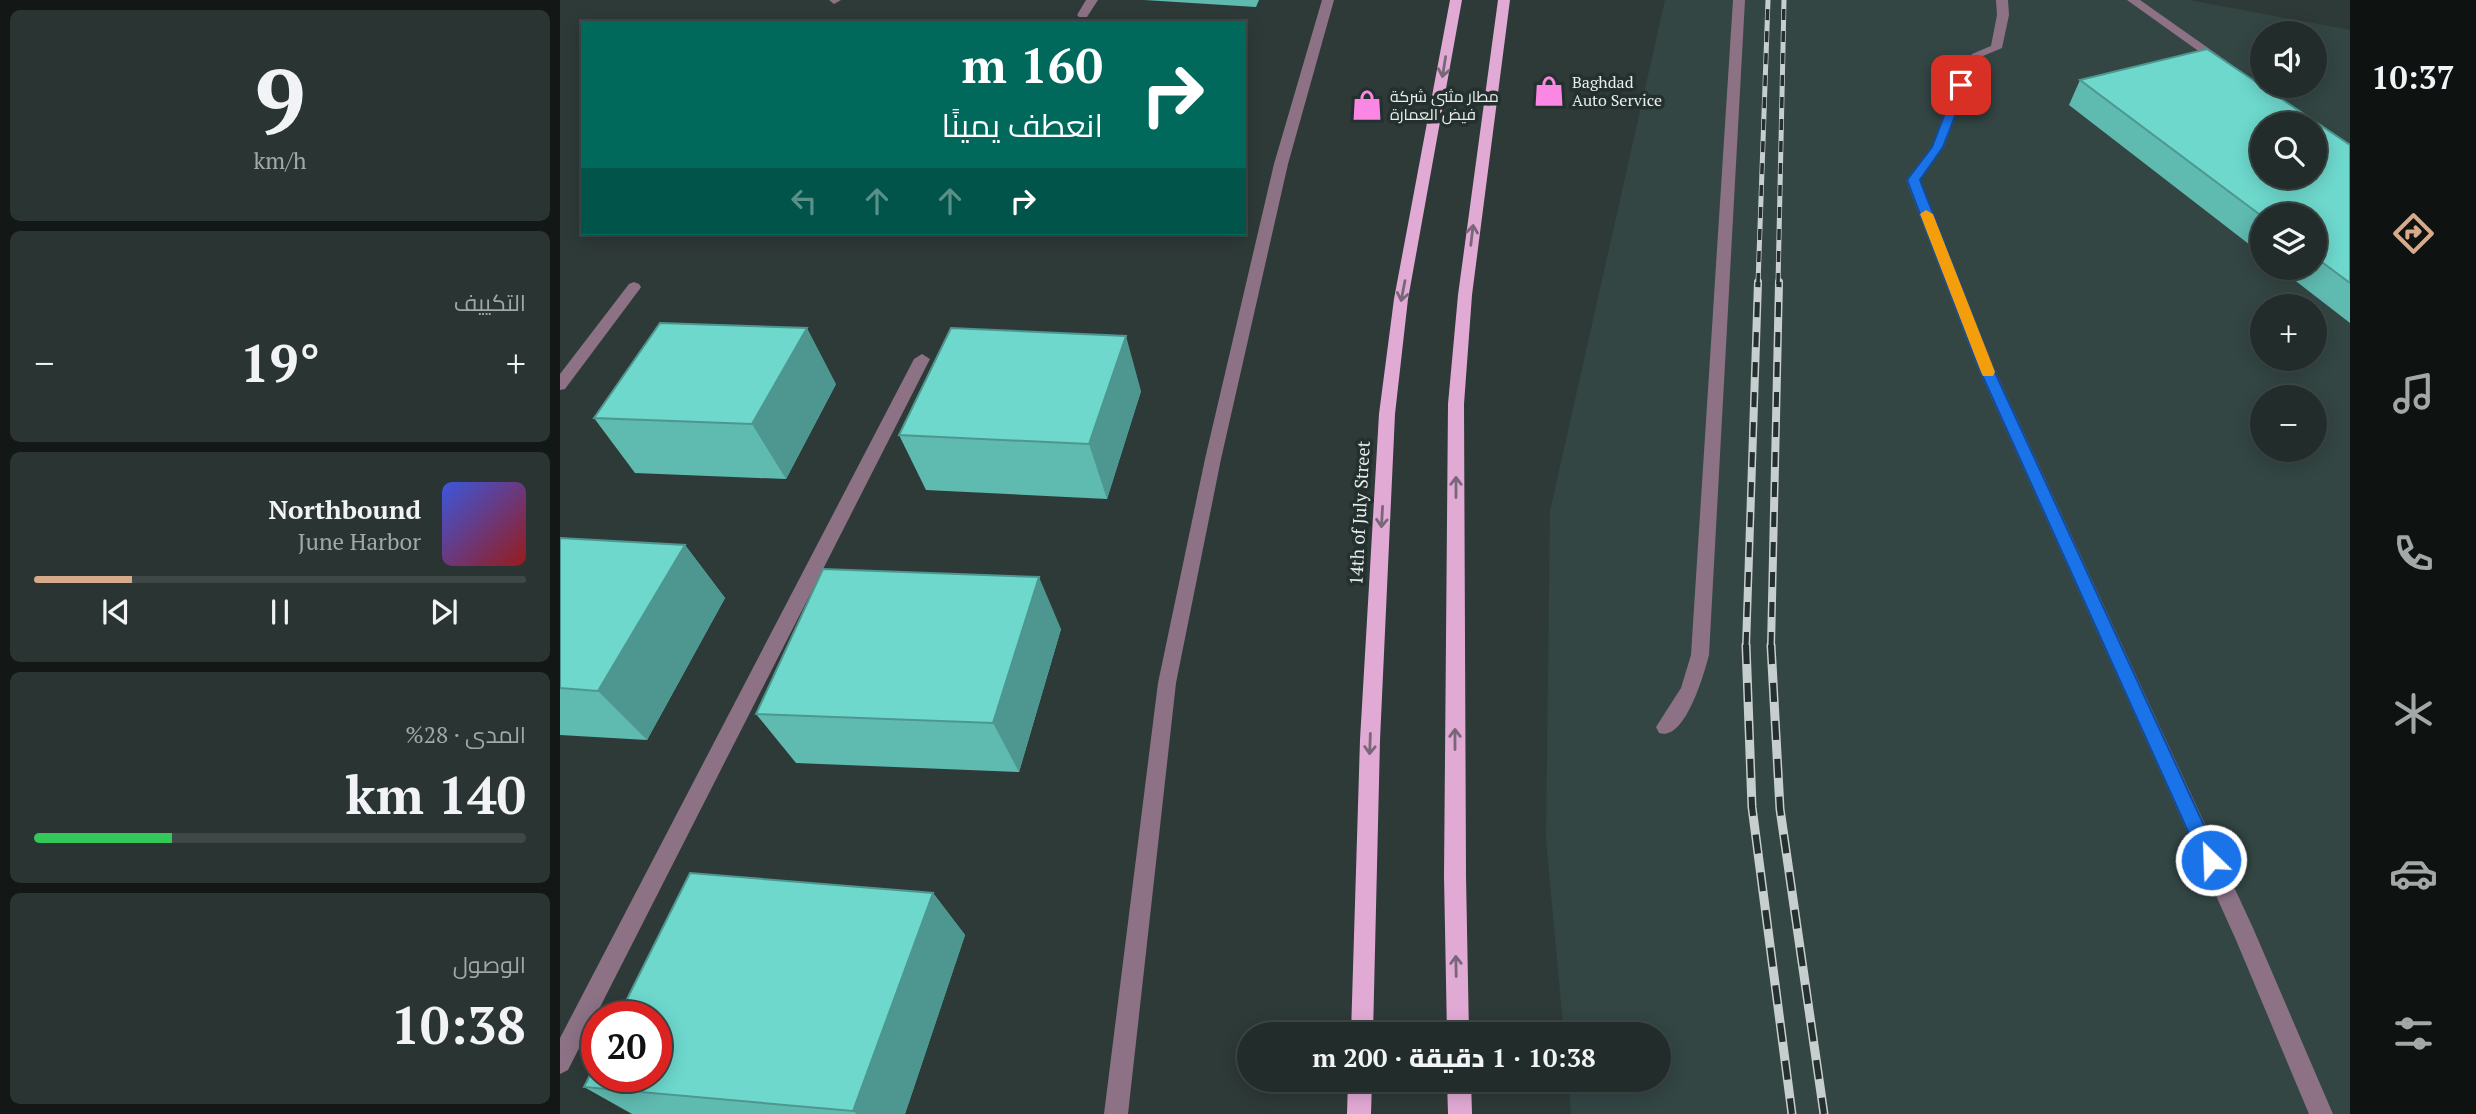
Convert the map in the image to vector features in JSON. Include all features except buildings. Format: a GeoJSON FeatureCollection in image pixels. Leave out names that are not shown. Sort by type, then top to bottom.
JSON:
{"type":"FeatureCollection","features":[{"type":"Feature","properties":{"kind":"main road","name":"14th of July Street"},"geometry":{"type":"LineString","coordinates":[[1362,1022],[1370,740],[1387,414],[1401,299],[1456,0]]}},
{"type":"Feature","properties":{"kind":"main road"},"geometry":{"type":"LineString","coordinates":[[1458,1022],[1455,876],[1456,404],[1465,295],[1504,0]]}},
{"type":"Feature","properties":{"kind":"main road"},"geometry":{"type":"LineString","coordinates":[[1359,1114],[1360,1092]]}},
{"type":"Feature","properties":{"kind":"main road"},"geometry":{"type":"LineString","coordinates":[[1459,1092],[1460,1114]]}},
{"type":"Feature","properties":{"kind":"street"},"geometry":{"type":"LineString","coordinates":[[1083,15],[1092,0]]}},
{"type":"Feature","properties":{"kind":"street"},"geometry":{"type":"LineString","coordinates":[[1116,1114],[1167,684],[1213,459],[1278,177],[1328,0]]}},
{"type":"Feature","properties":{"kind":"street"},"geometry":{"type":"LineString","coordinates":[[1666,727],[1690,691],[1700,655],[1739,0]]}},
{"type":"Feature","properties":{"kind":"street"},"geometry":{"type":"LineString","coordinates":[[2002,0],[2003,15],[1996,48],[1978,54],[1961,85],[1938,147],[1913,180],[1985,366],[2245,935],[2321,1114]]}},
{"type":"Feature","properties":{"kind":"street"},"geometry":{"type":"LineString","coordinates":[[2133,0],[2234,70]]}},
{"type":"Feature","properties":{"kind":"street"},"geometry":{"type":"LineString","coordinates":[[560,385],[634,287]]}},
{"type":"Feature","properties":{"kind":"street"},"geometry":{"type":"LineString","coordinates":[[560,1062],[922,359]]}},
{"type":"Feature","properties":{"kind":"shaded area"},"geometry":{"type":"Polygon","coordinates":[[[1665,0],[2189,0],[2302,21],[2250,21],[2250,98],[2327,98],[2327,26],[2350,30],[2350,1114],[1571,1114],[1569,1092],[1671,1092],[1671,1022],[1563,1022],[1546,840],[1550,511],[1665,0]]]}},
{"type":"Feature","properties":{"kind":"railway"},"geometry":{"type":"LineString","coordinates":[[1758,284],[1768,0]]}},
{"type":"Feature","properties":{"kind":"railway"},"geometry":{"type":"LineString","coordinates":[[1778,284],[1784,0]]}},
{"type":"Feature","properties":{"kind":"railway"},"geometry":{"type":"LineString","coordinates":[[1746,646],[1758,282]]}},
{"type":"Feature","properties":{"kind":"railway"},"geometry":{"type":"LineString","coordinates":[[1771,646],[1779,282]]}},
{"type":"Feature","properties":{"kind":"railway"},"geometry":{"type":"LineString","coordinates":[[1746,646],[1752,807],[1792,1114]]}},
{"type":"Feature","properties":{"kind":"railway"},"geometry":{"type":"LineString","coordinates":[[1771,646],[1780,809],[1824,1114]]}},
{"type":"Feature","properties":{"kind":"slow traffic"},"geometry":{"type":"LineString","coordinates":[[1926,214],[1988,372]]}},
{"type":"Feature","properties":{"kind":"place","name":"Baghdad Auto Service"},"geometry":{"type":"Point","coordinates":[1549,91]}},
{"type":"Feature","properties":{"kind":"place","name":"مطار مثنى شركة فيض العمارة"},"geometry":{"type":"Point","coordinates":[1367,105]}},
{"type":"Feature","properties":{"kind":"route"},"geometry":{"type":"LineString","coordinates":[[1961,85],[1938,147],[1913,180],[1985,366],[2211,860]]}}]}
